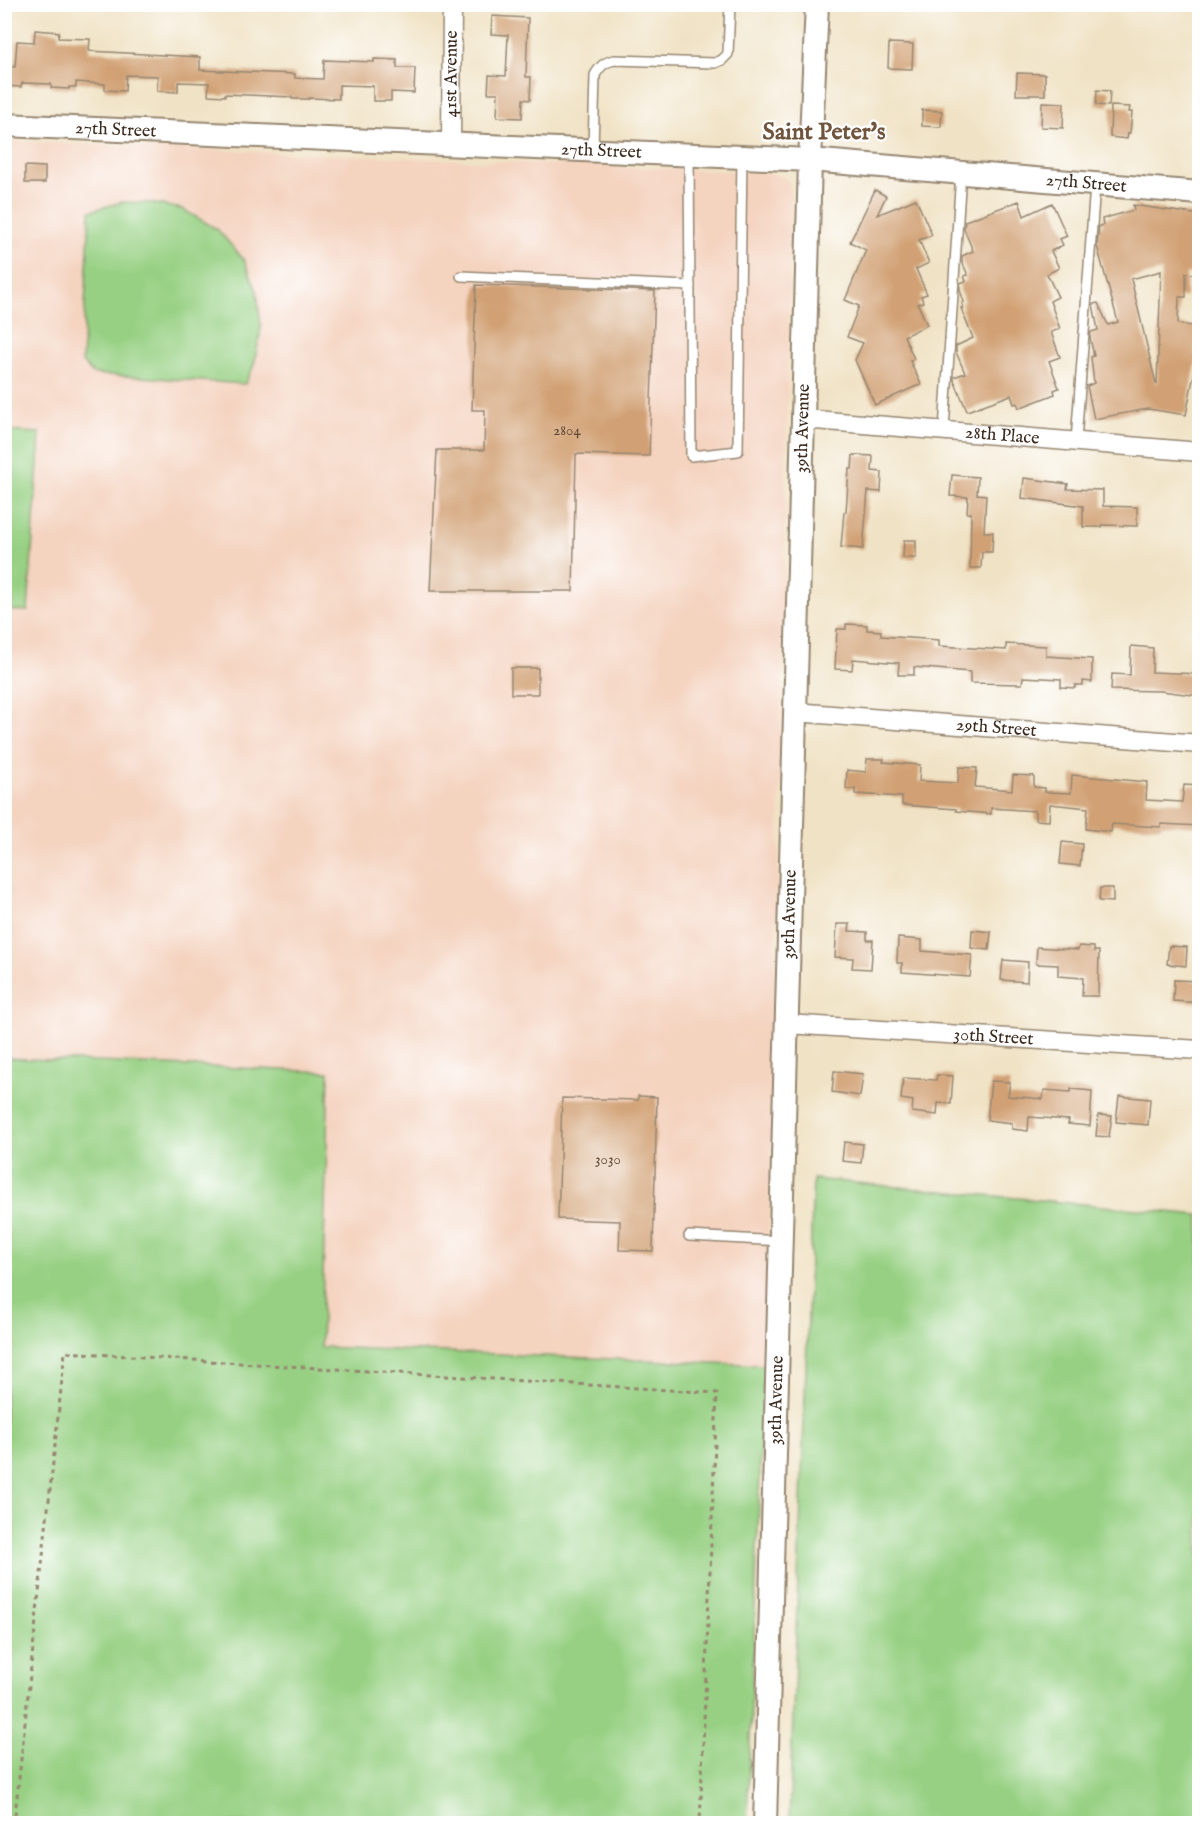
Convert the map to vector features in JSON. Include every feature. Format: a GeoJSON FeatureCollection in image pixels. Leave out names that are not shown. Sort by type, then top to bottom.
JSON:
{"type":"FeatureCollection","features":[{"type":"Feature","properties":{"kind":"street","name":"41st Avenue"},"geometry":{"type":"LineString","coordinates":[[451,144],[452,4]]}},
{"type":"Feature","properties":{"kind":"street","name":"39th Avenue"},"geometry":{"type":"LineString","coordinates":[[765,1824],[810,160],[817,4]]}},
{"type":"Feature","properties":{"kind":"street","name":"27th Street"},"geometry":{"type":"LineString","coordinates":[[4,125],[810,160],[1200,193]]}},
{"type":"Feature","properties":{"kind":"street","name":"28th Place"},"geometry":{"type":"LineString","coordinates":[[803,418],[1200,452]]}},
{"type":"Feature","properties":{"kind":"street","name":"29th Street"},"geometry":{"type":"LineString","coordinates":[[795,712],[1200,744]]}},
{"type":"Feature","properties":{"kind":"street","name":"30th Street"},"geometry":{"type":"LineString","coordinates":[[787,1024],[1200,1050]]}},
{"type":"Feature","properties":{"kind":"lane"},"geometry":{"type":"LineString","coordinates":[[593,150],[596,75],[599,68],[606,62],[614,60],[715,63],[722,60],[728,54],[730,4]]}},
{"type":"Feature","properties":{"kind":"lane"},"geometry":{"type":"LineString","coordinates":[[689,154],[692,456],[738,451],[742,157]]}},
{"type":"Feature","properties":{"kind":"lane"},"geometry":{"type":"LineString","coordinates":[[944,430],[962,173]]}},
{"type":"Feature","properties":{"kind":"lane"},"geometry":{"type":"LineString","coordinates":[[1076,441],[1095,185]]}},
{"type":"Feature","properties":{"kind":"lane"},"geometry":{"type":"LineString","coordinates":[[461,276],[690,286]]}},
{"type":"Feature","properties":{"kind":"lane"},"geometry":{"type":"LineString","coordinates":[[689,1236],[781,1241]]}},
{"type":"Feature","properties":{"kind":"path"},"geometry":{"type":"LineString","coordinates":[[14,1824],[65,1352],[717,1393],[699,1824]]}},
{"type":"Feature","properties":{"kind":"shaded area"},"geometry":{"type":"Polygon","coordinates":[[[5,141],[768,173],[784,177],[789,182],[791,200],[781,746],[764,1365],[321,1347],[329,1072],[5,1058],[5,141]]]}},
{"type":"Feature","properties":{"kind":"green space"},"geometry":{"type":"Polygon","coordinates":[[[122,202],[151,203],[182,209],[217,229],[244,260],[257,291],[261,328],[254,365],[245,384],[93,374],[82,362],[90,211],[122,202]]]}},
{"type":"Feature","properties":{"kind":"green space"},"geometry":{"type":"Polygon","coordinates":[[[5,431],[40,433],[28,611],[5,610],[5,431]]]}},
{"type":"Feature","properties":{"kind":"green space"},"geometry":{"type":"Polygon","coordinates":[[[5,1058],[329,1072],[321,1347],[764,1365],[747,1823],[5,1823],[5,1058]]]}},
{"type":"Feature","properties":{"kind":"green space"},"geometry":{"type":"Polygon","coordinates":[[[813,1179],[1199,1215],[1199,1823],[789,1823],[813,1179]]]}},
{"type":"Feature","properties":{"kind":"building"},"geometry":{"type":"Polygon","coordinates":[[[492,16],[528,18],[526,77],[531,77],[530,100],[523,99],[522,118],[497,117],[498,93],[488,93],[489,75],[506,76],[508,35],[491,34],[492,16]]]}},
{"type":"Feature","properties":{"kind":"building"},"geometry":{"type":"Polygon","coordinates":[[[35,30],[59,32],[58,38],[90,39],[89,51],[200,57],[200,70],[295,74],[295,78],[323,79],[324,60],[374,62],[374,59],[397,60],[397,68],[415,68],[414,93],[391,92],[391,101],[373,101],[373,86],[339,85],[339,99],[208,95],[209,83],[178,82],[178,92],[157,91],[158,76],[126,75],[125,91],[105,90],[105,84],[76,82],[76,87],[69,87],[69,89],[51,88],[51,84],[22,83],[21,87],[4,86],[4,66],[15,67],[17,41],[34,42],[35,30]]]}},
{"type":"Feature","properties":{"kind":"building"},"geometry":{"type":"Polygon","coordinates":[[[889,43],[913,44],[912,69],[888,68],[889,43]]]}},
{"type":"Feature","properties":{"kind":"building"},"geometry":{"type":"Polygon","coordinates":[[[1017,73],[1045,74],[1045,95],[1016,95],[1017,73]]]}},
{"type":"Feature","properties":{"kind":"building"},"geometry":{"type":"Polygon","coordinates":[[[1097,90],[1110,91],[1109,106],[1096,105],[1097,90]]]}},
{"type":"Feature","properties":{"kind":"building"},"geometry":{"type":"Polygon","coordinates":[[[1042,102],[1064,103],[1063,128],[1041,127],[1042,102]]]}},
{"type":"Feature","properties":{"kind":"building"},"geometry":{"type":"Polygon","coordinates":[[[1111,106],[1130,107],[1129,112],[1132,112],[1130,133],[1127,139],[1110,137],[1111,106]]]}},
{"type":"Feature","properties":{"kind":"building"},"geometry":{"type":"Polygon","coordinates":[[[922,110],[942,111],[941,127],[922,126],[922,110]]]}},
{"type":"Feature","properties":{"kind":"building"},"geometry":{"type":"Polygon","coordinates":[[[25,166],[45,167],[45,183],[25,183],[25,166]]]}},
{"type":"Feature","properties":{"kind":"building"},"geometry":{"type":"Polygon","coordinates":[[[875,190],[886,196],[877,215],[916,199],[932,235],[919,240],[929,263],[916,269],[927,294],[921,296],[923,302],[918,304],[927,325],[904,336],[914,359],[910,361],[921,384],[875,405],[855,360],[863,343],[847,337],[859,306],[845,300],[866,250],[850,242],[875,190]]]}},
{"type":"Feature","properties":{"kind":"building"},"geometry":{"type":"Polygon","coordinates":[[[1019,201],[1024,216],[1052,203],[1067,236],[1060,239],[1063,245],[1051,251],[1059,268],[1047,274],[1058,297],[1050,301],[1060,329],[1051,332],[1060,357],[1049,361],[1059,388],[1054,390],[1055,394],[1019,408],[1017,403],[1014,404],[1011,395],[967,411],[954,380],[954,377],[965,373],[956,352],[956,346],[973,338],[961,308],[964,302],[960,283],[966,281],[964,276],[968,275],[962,262],[962,256],[973,251],[964,229],[965,221],[1019,201]]]}},
{"type":"Feature","properties":{"kind":"building"},"geometry":{"type":"Polygon","coordinates":[[[1133,205],[1200,215],[1197,235],[1200,236],[1200,275],[1186,273],[1186,297],[1179,297],[1178,324],[1199,327],[1195,354],[1198,354],[1186,415],[1148,409],[1094,419],[1087,386],[1094,383],[1091,332],[1098,330],[1093,304],[1098,303],[1108,325],[1118,322],[1097,246],[1099,226],[1103,225],[1102,219],[1134,210],[1133,205]],[[1161,271],[1131,279],[1157,384],[1161,271]]]}},
{"type":"Feature","properties":{"kind":"building"},"geometry":{"type":"Polygon","coordinates":[[[476,285],[655,291],[649,456],[576,454],[573,591],[430,591],[437,450],[484,450],[485,410],[472,410],[476,285]]]}},
{"type":"Feature","properties":{"kind":"building"},"geometry":{"type":"Polygon","coordinates":[[[853,455],[873,456],[872,471],[882,472],[881,492],[868,491],[863,549],[841,547],[849,469],[852,469],[853,455]]]}},
{"type":"Feature","properties":{"kind":"building"},"geometry":{"type":"Polygon","coordinates":[[[952,475],[978,477],[977,494],[986,495],[984,532],[993,532],[992,552],[982,552],[981,568],[970,568],[971,513],[967,513],[968,497],[950,496],[952,475]]]}},
{"type":"Feature","properties":{"kind":"building"},"geometry":{"type":"Polygon","coordinates":[[[1024,478],[1068,484],[1067,489],[1103,490],[1103,506],[1137,507],[1137,526],[1083,527],[1083,506],[1022,498],[1024,478]]]}},
{"type":"Feature","properties":{"kind":"building"},"geometry":{"type":"Polygon","coordinates":[[[904,540],[916,540],[916,558],[903,558],[904,540]]]}},
{"type":"Feature","properties":{"kind":"building"},"geometry":{"type":"Polygon","coordinates":[[[846,624],[867,625],[867,630],[881,631],[881,636],[939,640],[939,646],[1006,650],[1006,644],[1046,646],[1046,656],[1092,659],[1092,682],[1083,681],[1083,685],[1075,685],[1075,688],[1061,687],[1061,679],[1023,677],[1022,684],[970,683],[970,672],[914,667],[914,675],[898,675],[899,663],[853,659],[852,670],[835,669],[837,629],[846,629],[846,624]]]}},
{"type":"Feature","properties":{"kind":"building"},"geometry":{"type":"Polygon","coordinates":[[[1131,646],[1153,648],[1152,672],[1200,674],[1200,696],[1161,691],[1111,690],[1112,674],[1130,675],[1131,646]]]}},
{"type":"Feature","properties":{"kind":"building"},"geometry":{"type":"Polygon","coordinates":[[[511,668],[538,668],[538,694],[511,694],[511,668]]]}},
{"type":"Feature","properties":{"kind":"building"},"geometry":{"type":"Polygon","coordinates":[[[867,759],[884,759],[883,762],[920,765],[919,781],[958,783],[959,767],[977,768],[975,787],[1012,790],[1013,775],[1034,776],[1034,787],[1045,788],[1045,792],[1071,793],[1072,775],[1147,782],[1146,800],[1182,802],[1184,785],[1200,786],[1200,826],[1161,824],[1161,827],[1112,824],[1111,832],[1086,829],[1088,808],[1050,804],[1049,821],[1035,820],[1035,811],[991,808],[991,814],[902,805],[902,797],[855,794],[855,789],[846,789],[847,770],[866,772],[867,759]]]}},
{"type":"Feature","properties":{"kind":"building"},"geometry":{"type":"Polygon","coordinates":[[[1062,842],[1082,844],[1080,866],[1060,864],[1062,842]]]}},
{"type":"Feature","properties":{"kind":"building"},"geometry":{"type":"Polygon","coordinates":[[[1100,888],[1113,888],[1113,902],[1099,901],[1100,888]]]}},
{"type":"Feature","properties":{"kind":"building"},"geometry":{"type":"Polygon","coordinates":[[[837,924],[850,924],[849,931],[867,932],[867,940],[873,940],[871,969],[852,968],[853,958],[835,957],[837,924]]]}},
{"type":"Feature","properties":{"kind":"building"},"geometry":{"type":"Polygon","coordinates":[[[972,930],[991,932],[989,950],[971,948],[972,930]]]}},
{"type":"Feature","properties":{"kind":"building"},"geometry":{"type":"Polygon","coordinates":[[[898,938],[922,940],[922,951],[972,955],[970,977],[902,972],[902,963],[897,963],[898,938]]]}},
{"type":"Feature","properties":{"kind":"building"},"geometry":{"type":"Polygon","coordinates":[[[1079,946],[1094,947],[1094,951],[1099,951],[1098,996],[1082,996],[1083,978],[1058,976],[1058,965],[1036,964],[1037,947],[1078,950],[1079,946]]]}},
{"type":"Feature","properties":{"kind":"building"},"geometry":{"type":"Polygon","coordinates":[[[1169,946],[1187,947],[1186,966],[1167,964],[1169,946]]]}},
{"type":"Feature","properties":{"kind":"building"},"geometry":{"type":"Polygon","coordinates":[[[1003,960],[1028,962],[1027,982],[1001,980],[1003,960]]]}},
{"type":"Feature","properties":{"kind":"building"},"geometry":{"type":"Polygon","coordinates":[[[1174,980],[1200,981],[1200,1003],[1173,1001],[1174,980]]]}},
{"type":"Feature","properties":{"kind":"building"},"geometry":{"type":"Polygon","coordinates":[[[834,1071],[863,1074],[860,1096],[832,1092],[834,1071]]]}},
{"type":"Feature","properties":{"kind":"building"},"geometry":{"type":"Polygon","coordinates":[[[937,1075],[953,1076],[951,1104],[938,1103],[937,1115],[912,1112],[913,1101],[901,1099],[903,1078],[936,1080],[937,1075]]]}},
{"type":"Feature","properties":{"kind":"building"},"geometry":{"type":"Polygon","coordinates":[[[991,1081],[1010,1082],[1008,1096],[1043,1099],[1044,1090],[1092,1091],[1090,1126],[1068,1124],[1069,1120],[1029,1117],[1028,1131],[1012,1129],[1012,1123],[987,1120],[991,1081]]]}},
{"type":"Feature","properties":{"kind":"building"},"geometry":{"type":"Polygon","coordinates":[[[638,1096],[657,1097],[653,1251],[619,1250],[620,1221],[558,1219],[562,1098],[638,1100],[638,1096]]]}},
{"type":"Feature","properties":{"kind":"building"},"geometry":{"type":"Polygon","coordinates":[[[1119,1096],[1150,1099],[1148,1125],[1116,1122],[1119,1096]]]}},
{"type":"Feature","properties":{"kind":"building"},"geometry":{"type":"Polygon","coordinates":[[[1098,1115],[1112,1116],[1109,1137],[1096,1136],[1098,1115]]]}},
{"type":"Feature","properties":{"kind":"building"},"geometry":{"type":"Polygon","coordinates":[[[844,1142],[863,1144],[861,1163],[842,1161],[844,1142]]]}},
{"type":"Feature","properties":{"kind":"district","name":"Saint Peter's"},"geometry":{"type":"Point","coordinates":[824,132]}}]}
